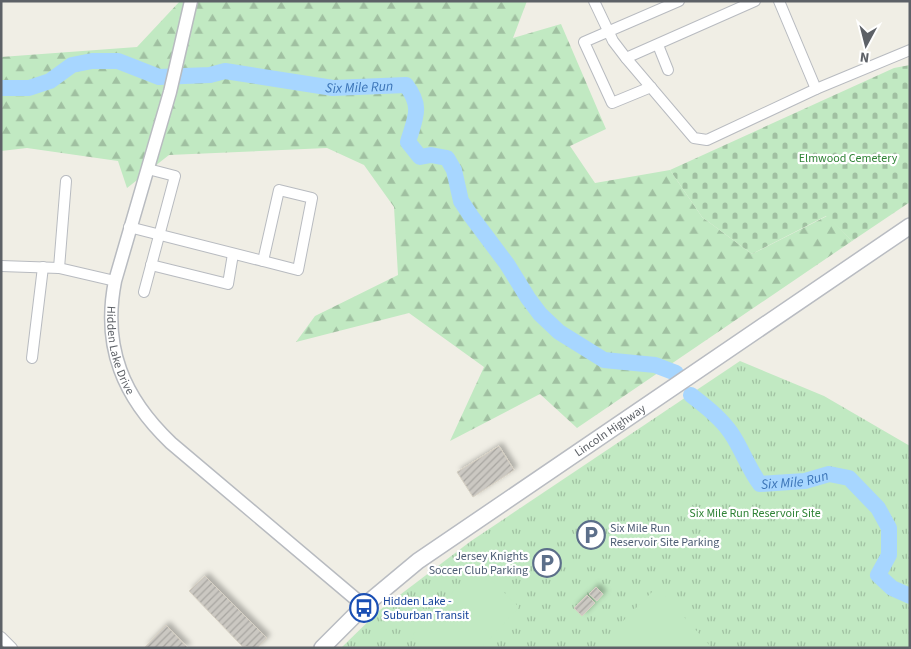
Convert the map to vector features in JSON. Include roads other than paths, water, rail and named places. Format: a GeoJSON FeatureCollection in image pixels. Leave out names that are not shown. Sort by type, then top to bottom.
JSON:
{"type":"FeatureCollection","features":[{"type":"Feature","properties":{"kind":"main road","name":"Lincoln Highway"},"geometry":{"type":"LineString","coordinates":[[322,648],[364,606],[418,561],[910,226]]}},
{"type":"Feature","properties":{"kind":"street","name":"Hidden Lake Drive"},"geometry":{"type":"LineString","coordinates":[[191,1],[180,57],[115,280],[110,306],[116,357],[126,388],[150,423],[177,449],[364,606]]}},
{"type":"Feature","properties":{"kind":"street"},"geometry":{"type":"LineString","coordinates":[[594,1],[608,31],[626,58],[694,138],[707,140],[816,89],[910,50]]}},
{"type":"Feature","properties":{"kind":"street"},"geometry":{"type":"LineString","coordinates":[[651,87],[612,103],[584,42],[679,1]]}},
{"type":"Feature","properties":{"kind":"street"},"geometry":{"type":"LineString","coordinates":[[626,58],[658,45],[736,5],[755,1]]}},
{"type":"Feature","properties":{"kind":"street"},"geometry":{"type":"LineString","coordinates":[[779,1],[816,89]]}},
{"type":"Feature","properties":{"kind":"street"},"geometry":{"type":"LineString","coordinates":[[658,45],[668,70]]}},
{"type":"Feature","properties":{"kind":"street"},"geometry":{"type":"LineString","coordinates":[[144,292],[175,176],[148,169]]}},
{"type":"Feature","properties":{"kind":"street"},"geometry":{"type":"LineString","coordinates":[[59,268],[66,181]]}},
{"type":"Feature","properties":{"kind":"street"},"geometry":{"type":"LineString","coordinates":[[129,227],[298,270],[312,198],[279,190],[263,261]]}},
{"type":"Feature","properties":{"kind":"street"},"geometry":{"type":"LineString","coordinates":[[151,265],[228,284],[233,254]]}},
{"type":"Feature","properties":{"kind":"street"},"geometry":{"type":"LineString","coordinates":[[1,266],[59,268],[115,280]]}},
{"type":"Feature","properties":{"kind":"street"},"geometry":{"type":"LineString","coordinates":[[32,358],[43,267]]}},
{"type":"Feature","properties":{"kind":"street"},"geometry":{"type":"LineString","coordinates":[[1,637],[12,648]]}},
{"type":"Feature","properties":{"kind":"waterway","name":"Six Mile Run"},"geometry":{"type":"LineString","coordinates":[[1,88],[29,88],[50,81],[72,65],[92,61],[118,61],[159,77],[210,75],[225,71],[333,88],[406,85],[416,106],[415,119],[408,142],[420,157],[431,155],[447,158],[454,170],[461,201],[507,264],[540,314],[559,332],[604,360],[655,365],[676,373]]}},
{"type":"Feature","properties":{"kind":"waterway","name":"Six Mile Run"},"geometry":{"type":"LineString","coordinates":[[691,395],[712,412],[727,428],[760,484],[805,481],[829,474],[849,478],[878,508],[889,528],[889,555],[878,575],[892,588],[910,596]]}},
{"type":"Feature","properties":{"kind":"place","name":"Six Mile Run Reservoir Site Parking"},"geometry":{"type":"Point","coordinates":[591,535]}},
{"type":"Feature","properties":{"kind":"place","name":"Jersey Knights Soccer Club Parking"},"geometry":{"type":"Point","coordinates":[547,563]}},
{"type":"Feature","properties":{"kind":"place","name":"Hidden Lake - Suburban Transit"},"geometry":{"type":"Point","coordinates":[364,608]}},
{"type":"Feature","properties":{"kind":"park label","name":"Elmwood Cemetery"},"geometry":{"type":"Point","coordinates":[848,158]}},
{"type":"Feature","properties":{"kind":"park label","name":"Six Mile Run Reservoir Site"},"geometry":{"type":"Point","coordinates":[755,513]}}]}
